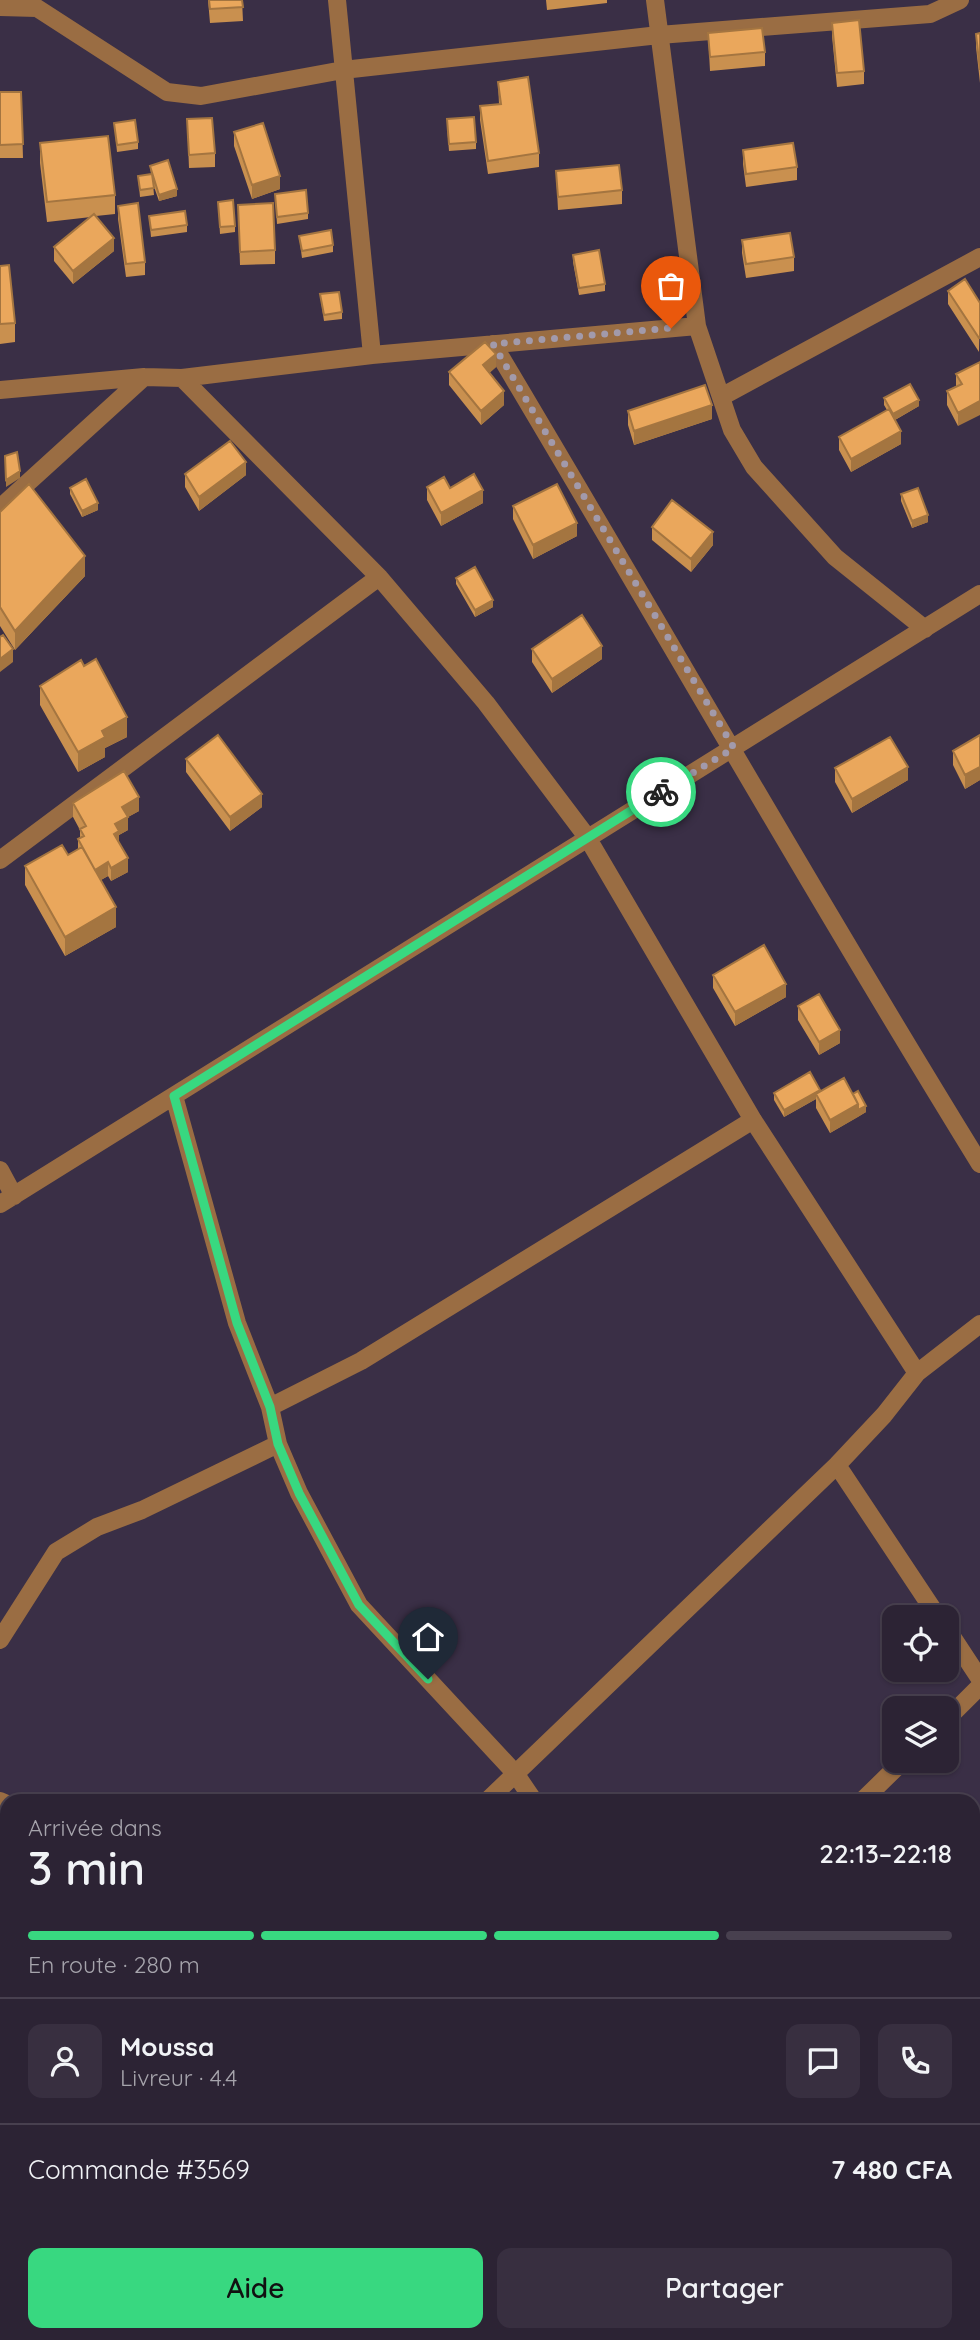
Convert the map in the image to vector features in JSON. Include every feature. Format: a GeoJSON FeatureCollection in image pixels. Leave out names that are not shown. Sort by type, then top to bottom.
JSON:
{"type":"FeatureCollection","features":[{"type":"Feature","properties":{"kind":"street"},"geometry":{"type":"LineString","coordinates":[[337,0],[372,355]]}},
{"type":"Feature","properties":{"kind":"street"},"geometry":{"type":"LineString","coordinates":[[655,0],[697,326],[732,430],[754,467],[835,557],[925,629]]}},
{"type":"Feature","properties":{"kind":"street"},"geometry":{"type":"LineString","coordinates":[[0,7],[37,8],[167,92],[201,96],[342,70],[659,35],[930,14],[960,0]]}},
{"type":"Feature","properties":{"kind":"street"},"geometry":{"type":"LineString","coordinates":[[721,397],[980,257]]}},
{"type":"Feature","properties":{"kind":"street"},"geometry":{"type":"LineString","coordinates":[[0,390],[144,377],[182,378],[372,355],[697,326]]}},
{"type":"Feature","properties":{"kind":"street"},"geometry":{"type":"LineString","coordinates":[[493,344],[734,748],[817,897],[980,1164]]}},
{"type":"Feature","properties":{"kind":"street"},"geometry":{"type":"LineString","coordinates":[[0,508],[144,377]]}},
{"type":"Feature","properties":{"kind":"street"},"geometry":{"type":"LineString","coordinates":[[182,378],[379,577],[486,703],[587,837],[753,1120],[917,1373]]}},
{"type":"Feature","properties":{"kind":"street"},"geometry":{"type":"LineString","coordinates":[[0,860],[379,577]]}},
{"type":"Feature","properties":{"kind":"street"},"geometry":{"type":"LineString","coordinates":[[0,1170],[7,1200],[980,594]]}},
{"type":"Feature","properties":{"kind":"street"},"geometry":{"type":"LineString","coordinates":[[174,1096],[237,1323],[270,1407],[278,1444],[299,1493],[359,1605],[515,1773],[529,1794]]}},
{"type":"Feature","properties":{"kind":"street"},"geometry":{"type":"LineString","coordinates":[[270,1407],[361,1361],[753,1120]]}},
{"type":"Feature","properties":{"kind":"street"},"geometry":{"type":"LineString","coordinates":[[494,1794],[837,1465],[884,1415],[917,1373],[980,1324]]}},
{"type":"Feature","properties":{"kind":"street"},"geometry":{"type":"LineString","coordinates":[[0,1640],[56,1552],[97,1527],[142,1510],[278,1444]]}},
{"type":"Feature","properties":{"kind":"street"},"geometry":{"type":"LineString","coordinates":[[837,1465],[931,1605]]}},
{"type":"Feature","properties":{"kind":"street"},"geometry":{"type":"LineString","coordinates":[[959,1647],[980,1679]]}},
{"type":"Feature","properties":{"kind":"street"},"geometry":{"type":"LineString","coordinates":[[959,1707],[980,1686]]}},
{"type":"Feature","properties":{"kind":"street"},"geometry":{"type":"LineString","coordinates":[[869,1794],[891,1773]]}},
{"type":"Feature","properties":{"kind":"building"},"geometry":{"type":"Polygon","coordinates":[[[209,0],[242,0],[243,7],[210,9],[209,0]]]}},
{"type":"Feature","properties":{"kind":"building"},"geometry":{"type":"Polygon","coordinates":[[[859,20],[864,71],[837,73],[832,23],[859,20]]]}},
{"type":"Feature","properties":{"kind":"building"},"geometry":{"type":"Polygon","coordinates":[[[762,28],[765,52],[710,57],[708,33],[762,28]]]}},
{"type":"Feature","properties":{"kind":"building"},"geometry":{"type":"Polygon","coordinates":[[[980,33],[980,70],[976,34],[980,33]]]}},
{"type":"Feature","properties":{"kind":"building"},"geometry":{"type":"Polygon","coordinates":[[[528,77],[539,153],[488,161],[480,106],[501,104],[498,82],[528,77]]]}},
{"type":"Feature","properties":{"kind":"building"},"geometry":{"type":"Polygon","coordinates":[[[0,92],[21,92],[23,144],[0,145],[0,92]]]}},
{"type":"Feature","properties":{"kind":"building"},"geometry":{"type":"Polygon","coordinates":[[[474,117],[476,142],[449,144],[447,119],[474,117]]]}},
{"type":"Feature","properties":{"kind":"building"},"geometry":{"type":"Polygon","coordinates":[[[212,118],[215,153],[189,155],[187,119],[212,118]]]}},
{"type":"Feature","properties":{"kind":"building"},"geometry":{"type":"Polygon","coordinates":[[[135,120],[138,142],[117,145],[114,123],[135,120]]]}},
{"type":"Feature","properties":{"kind":"building"},"geometry":{"type":"Polygon","coordinates":[[[263,123],[280,176],[252,185],[234,132],[263,123]]]}},
{"type":"Feature","properties":{"kind":"building"},"geometry":{"type":"Polygon","coordinates":[[[108,136],[115,195],[47,202],[40,143],[108,136]]]}},
{"type":"Feature","properties":{"kind":"building"},"geometry":{"type":"Polygon","coordinates":[[[793,143],[797,167],[746,174],[743,150],[793,143]]]}},
{"type":"Feature","properties":{"kind":"building"},"geometry":{"type":"Polygon","coordinates":[[[168,160],[177,189],[159,195],[150,166],[168,160]]]}},
{"type":"Feature","properties":{"kind":"building"},"geometry":{"type":"Polygon","coordinates":[[[619,165],[622,190],[558,197],[556,171],[619,165]]]}},
{"type":"Feature","properties":{"kind":"building"},"geometry":{"type":"Polygon","coordinates":[[[152,174],[154,188],[140,190],[138,176],[152,174]]]}},
{"type":"Feature","properties":{"kind":"building"},"geometry":{"type":"Polygon","coordinates":[[[306,190],[308,213],[277,217],[275,194],[306,190]]]}},
{"type":"Feature","properties":{"kind":"building"},"geometry":{"type":"Polygon","coordinates":[[[233,200],[235,226],[220,227],[218,202],[233,200]]]}},
{"type":"Feature","properties":{"kind":"building"},"geometry":{"type":"Polygon","coordinates":[[[138,203],[145,262],[126,264],[118,206],[138,203]]]}},
{"type":"Feature","properties":{"kind":"building"},"geometry":{"type":"Polygon","coordinates":[[[273,203],[275,250],[240,252],[238,205],[273,203]]]}},
{"type":"Feature","properties":{"kind":"building"},"geometry":{"type":"Polygon","coordinates":[[[185,211],[187,225],[151,230],[149,216],[185,211]]]}},
{"type":"Feature","properties":{"kind":"building"},"geometry":{"type":"Polygon","coordinates":[[[94,214],[114,238],[73,271],[54,247],[94,214]]]}},
{"type":"Feature","properties":{"kind":"building"},"geometry":{"type":"Polygon","coordinates":[[[331,230],[333,245],[302,251],[299,236],[331,230]]]}},
{"type":"Feature","properties":{"kind":"building"},"geometry":{"type":"Polygon","coordinates":[[[790,233],[794,257],[746,264],[742,240],[790,233]]]}},
{"type":"Feature","properties":{"kind":"building"},"geometry":{"type":"Polygon","coordinates":[[[599,250],[605,284],[579,288],[573,255],[599,250]]]}},
{"type":"Feature","properties":{"kind":"building"},"geometry":{"type":"Polygon","coordinates":[[[9,265],[15,323],[0,324],[0,266],[9,265]]]}},
{"type":"Feature","properties":{"kind":"building"},"geometry":{"type":"Polygon","coordinates":[[[965,279],[980,303],[980,338],[948,291],[965,279]]]}},
{"type":"Feature","properties":{"kind":"building"},"geometry":{"type":"Polygon","coordinates":[[[339,292],[342,312],[324,315],[320,294],[339,292]]]}},
{"type":"Feature","properties":{"kind":"building"},"geometry":{"type":"Polygon","coordinates":[[[485,342],[496,354],[483,365],[504,391],[481,411],[449,372],[485,342]]]}},
{"type":"Feature","properties":{"kind":"building"},"geometry":{"type":"Polygon","coordinates":[[[980,362],[980,401],[958,413],[947,391],[962,384],[956,374],[980,362]]]}},
{"type":"Feature","properties":{"kind":"building"},"geometry":{"type":"Polygon","coordinates":[[[910,384],[919,400],[893,414],[884,398],[910,384]]]}},
{"type":"Feature","properties":{"kind":"building"},"geometry":{"type":"Polygon","coordinates":[[[705,385],[712,405],[634,431],[628,411],[705,385]]]}},
{"type":"Feature","properties":{"kind":"building"},"geometry":{"type":"Polygon","coordinates":[[[889,409],[901,431],[851,459],[839,437],[889,409]]]}},
{"type":"Feature","properties":{"kind":"building"},"geometry":{"type":"Polygon","coordinates":[[[230,441],[246,462],[199,497],[185,474],[230,441]]]}},
{"type":"Feature","properties":{"kind":"building"},"geometry":{"type":"Polygon","coordinates":[[[17,452],[20,471],[6,480],[5,456],[17,452]]]}},
{"type":"Feature","properties":{"kind":"building"},"geometry":{"type":"Polygon","coordinates":[[[474,474],[483,490],[441,513],[427,487],[444,477],[450,488],[474,474]]]}},
{"type":"Feature","properties":{"kind":"building"},"geometry":{"type":"Polygon","coordinates":[[[86,479],[98,503],[82,511],[70,488],[86,479]]]}},
{"type":"Feature","properties":{"kind":"building"},"geometry":{"type":"Polygon","coordinates":[[[29,484],[85,556],[15,631],[0,607],[0,512],[29,484]]]}},
{"type":"Feature","properties":{"kind":"building"},"geometry":{"type":"Polygon","coordinates":[[[557,484],[577,523],[533,545],[513,506],[557,484]]]}},
{"type":"Feature","properties":{"kind":"building"},"geometry":{"type":"Polygon","coordinates":[[[918,488],[928,515],[912,521],[901,494],[918,488]]]}},
{"type":"Feature","properties":{"kind":"building"},"geometry":{"type":"Polygon","coordinates":[[[672,500],[713,532],[691,559],[652,527],[672,500]]]}},
{"type":"Feature","properties":{"kind":"building"},"geometry":{"type":"Polygon","coordinates":[[[475,567],[493,600],[475,610],[456,578],[475,567]]]}},
{"type":"Feature","properties":{"kind":"building"},"geometry":{"type":"Polygon","coordinates":[[[582,615],[602,646],[552,679],[532,649],[582,615]]]}},
{"type":"Feature","properties":{"kind":"building"},"geometry":{"type":"Polygon","coordinates":[[[3,635],[13,649],[0,659],[0,637],[3,635]]]}},
{"type":"Feature","properties":{"kind":"building"},"geometry":{"type":"Polygon","coordinates":[[[96,659],[127,717],[102,731],[105,737],[78,752],[40,686],[81,660],[84,666],[96,659]]]}},
{"type":"Feature","properties":{"kind":"building"},"geometry":{"type":"Polygon","coordinates":[[[218,735],[262,794],[230,817],[186,759],[218,735]]]}},
{"type":"Feature","properties":{"kind":"building"},"geometry":{"type":"Polygon","coordinates":[[[980,735],[980,767],[965,775],[953,751],[980,735]]]}},
{"type":"Feature","properties":{"kind":"building"},"geometry":{"type":"Polygon","coordinates":[[[890,737],[908,767],[852,799],[835,768],[890,737]]]}},
{"type":"Feature","properties":{"kind":"building"},"geometry":{"type":"Polygon","coordinates":[[[124,771],[139,797],[122,807],[128,817],[115,824],[119,831],[114,834],[128,858],[111,868],[108,862],[95,870],[78,839],[84,836],[80,829],[86,826],[73,803],[124,771]]]}},
{"type":"Feature","properties":{"kind":"building"},"geometry":{"type":"Polygon","coordinates":[[[62,845],[68,855],[82,847],[116,907],[65,937],[25,866],[62,845]]]}},
{"type":"Feature","properties":{"kind":"building"},"geometry":{"type":"Polygon","coordinates":[[[764,945],[786,984],[735,1012],[713,975],[764,945]]]}},
{"type":"Feature","properties":{"kind":"building"},"geometry":{"type":"Polygon","coordinates":[[[819,994],[840,1030],[819,1042],[798,1006],[819,994]]]}},
{"type":"Feature","properties":{"kind":"building"},"geometry":{"type":"Polygon","coordinates":[[[810,1072],[820,1090],[784,1110],[774,1093],[810,1072]]]}},
{"type":"Feature","properties":{"kind":"building"},"geometry":{"type":"Polygon","coordinates":[[[844,1078],[858,1104],[830,1120],[816,1094],[844,1078]]]}},
{"type":"Feature","properties":{"kind":"building"},"geometry":{"type":"Polygon","coordinates":[[[858,1091],[866,1106],[858,1110],[853,1094],[858,1091]]]}},
{"type":"Feature","properties":{"kind":"way so far"},"geometry":{"type":"LineString","coordinates":[[661,792],[734,748],[493,344],[671,328]]}},
{"type":"Feature","properties":{"kind":"route"},"geometry":{"type":"LineString","coordinates":[[428,1679],[359,1605],[299,1493],[278,1444],[270,1407],[237,1323],[174,1096],[661,792]]}}]}
